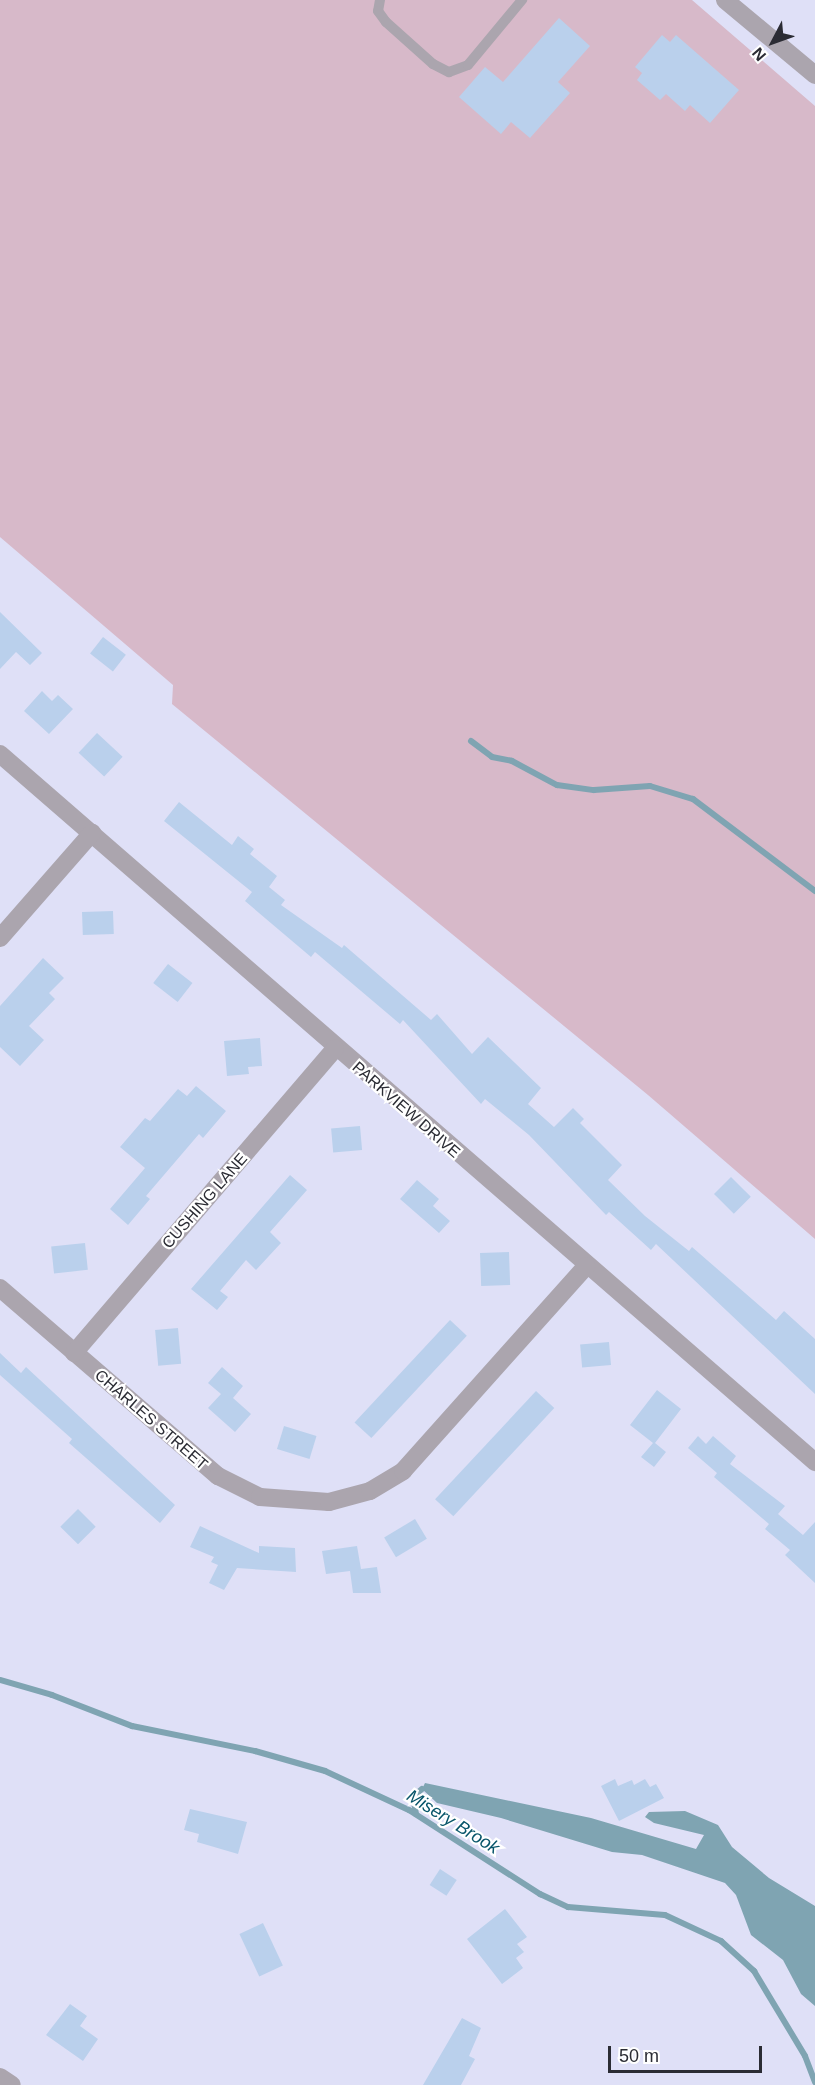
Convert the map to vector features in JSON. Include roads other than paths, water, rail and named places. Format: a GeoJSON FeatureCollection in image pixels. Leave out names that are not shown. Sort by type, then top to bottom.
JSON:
{"type":"FeatureCollection","features":[{"type":"Feature","properties":{"kind":"street"},"geometry":{"type":"LineString","coordinates":[[725,0],[815,75]]}},
{"type":"Feature","properties":{"kind":"street","name":"PARKVIEW DRIVE"},"geometry":{"type":"LineString","coordinates":[[0,754],[335,1048],[815,1462]]}},
{"type":"Feature","properties":{"kind":"street"},"geometry":{"type":"LineString","coordinates":[[0,938],[92,833]]}},
{"type":"Feature","properties":{"kind":"street","name":"CUSHING LANE"},"geometry":{"type":"LineString","coordinates":[[74,1353],[335,1048]]}},
{"type":"Feature","properties":{"kind":"street","name":"CHARLES STREET"},"geometry":{"type":"LineString","coordinates":[[0,1288],[218,1476],[260,1497],[329,1502],[369,1491],[403,1471],[586,1266]]}},
{"type":"Feature","properties":{"kind":"street"},"geometry":{"type":"LineString","coordinates":[[0,2076],[12,2085]]}},
{"type":"Feature","properties":{"kind":"lane"},"geometry":{"type":"LineString","coordinates":[[380,0],[378,11],[386,22],[433,64],[449,72],[468,65],[522,0]]}},
{"type":"Feature","properties":{"kind":"water"},"geometry":{"type":"Polygon","coordinates":[[[425,1783],[591,1818],[696,1849],[704,1835],[654,1823],[645,1817],[649,1812],[685,1811],[718,1825],[732,1847],[769,1878],[815,1906],[815,2006],[801,1994],[783,1960],[751,1935],[736,1895],[725,1883],[642,1855],[612,1852],[501,1818],[437,1803],[422,1789],[425,1783]]]}},
{"type":"Feature","properties":{"kind":"waterway"},"geometry":{"type":"LineString","coordinates":[[471,741],[492,757],[512,761],[557,785],[594,790],[650,786],[693,799],[815,891]]}},
{"type":"Feature","properties":{"kind":"waterway","name":"Misery Brook"},"geometry":{"type":"LineString","coordinates":[[0,1680],[52,1695],[132,1726],[255,1751],[325,1771],[409,1810],[540,1894],[568,1907],[665,1915],[721,1941],[754,1971],[805,2056],[815,2082]]}},
{"type":"Feature","properties":{"kind":"waterway"},"geometry":{"type":"LineString","coordinates":[[416,1814],[413,1797],[422,1789]]}}]}
